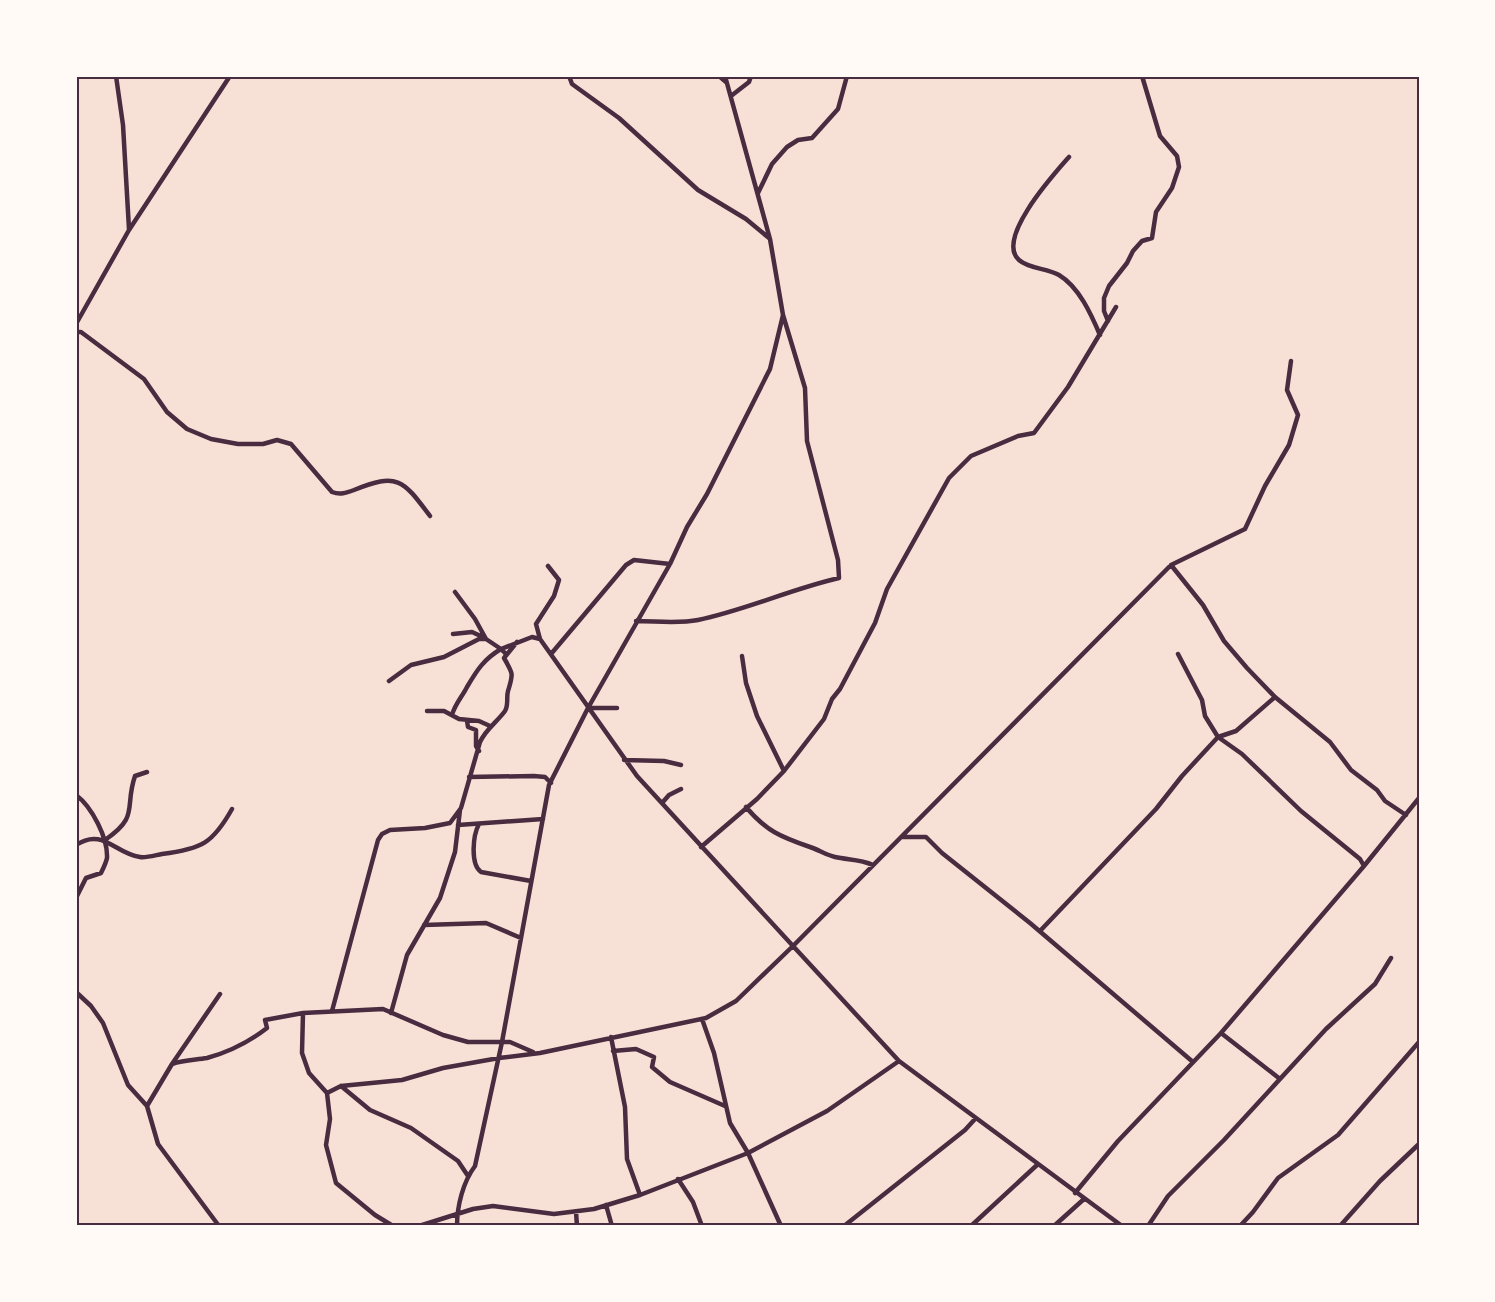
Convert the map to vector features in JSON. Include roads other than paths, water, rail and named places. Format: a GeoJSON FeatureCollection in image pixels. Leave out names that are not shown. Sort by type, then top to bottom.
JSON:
{"type":"FeatureCollection","features":[{"type":"Feature","properties":{"kind":"street"},"geometry":{"type":"LineString","coordinates":[[116,76],[123,125],[129,230]]}},
{"type":"Feature","properties":{"kind":"street"},"geometry":{"type":"LineString","coordinates":[[230,76],[129,230],[77,322],[79,332],[144,378],[167,412],[186,429],[211,439],[238,444],[263,444],[277,440],[291,444],[332,492],[339,494],[372,482],[385,480],[399,481],[407,487],[430,516]]}},
{"type":"Feature","properties":{"kind":"street"},"geometry":{"type":"LineString","coordinates":[[569,76],[572,84],[618,118],[698,190],[746,219],[770,239]]}},
{"type":"Feature","properties":{"kind":"street"},"geometry":{"type":"LineString","coordinates":[[719,76],[727,83]]}},
{"type":"Feature","properties":{"kind":"street"},"geometry":{"type":"LineString","coordinates":[[636,621],[696,620],[724,614],[792,590],[839,578],[838,560],[807,441],[805,388],[783,314],[770,239],[725,76]]}},
{"type":"Feature","properties":{"kind":"street"},"geometry":{"type":"LineString","coordinates":[[731,96],[749,82],[751,76]]}},
{"type":"Feature","properties":{"kind":"street"},"geometry":{"type":"LineString","coordinates":[[758,193],[772,164],[787,146],[798,140],[812,138],[838,109],[847,76]]}},
{"type":"Feature","properties":{"kind":"street"},"geometry":{"type":"LineString","coordinates":[[1108,321],[1104,311],[1104,298],[1133,251],[1142,241],[1152,238],[1156,212],[1172,188],[1179,167],[1177,156],[1160,136],[1142,76]]}},
{"type":"Feature","properties":{"kind":"street"},"geometry":{"type":"LineString","coordinates":[[1069,157],[1020,222],[1013,241],[1013,252],[1020,261],[1059,275],[1075,291],[1090,312],[1100,335]]}},
{"type":"Feature","properties":{"kind":"street"},"geometry":{"type":"LineString","coordinates":[[701,847],[757,798],[784,771],[824,718],[832,699],[840,689],[875,623],[887,589],[949,478],[971,456],[1018,436],[1034,433],[1068,387],[1116,307]]}},
{"type":"Feature","properties":{"kind":"street"},"geometry":{"type":"LineString","coordinates":[[457,1226],[457,1213],[468,1176],[475,1166],[499,1058],[551,782],[588,708],[670,564],[687,527],[707,494],[770,369],[783,314]]}},
{"type":"Feature","properties":{"kind":"street"},"geometry":{"type":"LineString","coordinates":[[326,1093],[341,1086],[402,1080],[443,1068],[540,1053],[702,1019],[736,1001],[902,837],[1170,564],[1245,529],[1265,486],[1289,445],[1298,416],[1287,390],[1291,361]]}},
{"type":"Feature","properties":{"kind":"street"},"geometry":{"type":"LineString","coordinates":[[551,654],[626,565],[634,560],[670,564]]}},
{"type":"Feature","properties":{"kind":"street"},"geometry":{"type":"LineString","coordinates":[[1170,564],[1203,605],[1224,641],[1275,697],[1330,742],[1352,770],[1377,790],[1385,801],[1406,815]]}},
{"type":"Feature","properties":{"kind":"street"},"geometry":{"type":"LineString","coordinates":[[548,566],[559,580],[554,596],[536,624],[540,639],[624,760],[701,847],[899,1062],[1122,1226]]}},
{"type":"Feature","properties":{"kind":"street"},"geometry":{"type":"LineString","coordinates":[[454,592],[475,619],[486,639]]}},
{"type":"Feature","properties":{"kind":"street"},"geometry":{"type":"LineString","coordinates":[[391,1013],[407,956],[440,898],[454,852],[461,808],[469,777],[484,732],[505,710],[508,703],[507,693],[512,682],[513,672],[504,658],[506,654],[502,649],[472,632],[453,634]]}},
{"type":"Feature","properties":{"kind":"street"},"geometry":{"type":"LineString","coordinates":[[452,715],[457,702],[486,658],[532,636],[540,639]]}},
{"type":"Feature","properties":{"kind":"street"},"geometry":{"type":"LineString","coordinates":[[389,681],[411,665],[444,657],[479,640],[486,639]]}},
{"type":"Feature","properties":{"kind":"street"},"geometry":{"type":"LineString","coordinates":[[504,658],[517,642]]}},
{"type":"Feature","properties":{"kind":"street"},"geometry":{"type":"LineString","coordinates":[[1178,654],[1202,700],[1205,716],[1218,737],[1242,754],[1301,811],[1360,859],[1364,866]]}},
{"type":"Feature","properties":{"kind":"street"},"geometry":{"type":"LineString","coordinates":[[742,656],[746,683],[757,716],[784,771]]}},
{"type":"Feature","properties":{"kind":"street"},"geometry":{"type":"LineString","coordinates":[[1040,931],[1156,809],[1182,776],[1218,737],[1236,731],[1275,697]]}},
{"type":"Feature","properties":{"kind":"street"},"geometry":{"type":"LineString","coordinates":[[588,708],[617,708]]}},
{"type":"Feature","properties":{"kind":"street"},"geometry":{"type":"LineString","coordinates":[[427,711],[444,711],[467,721],[469,719],[490,726]]}},
{"type":"Feature","properties":{"kind":"street"},"geometry":{"type":"LineString","coordinates":[[467,721],[468,727],[476,730],[476,746],[478,751]]}},
{"type":"Feature","properties":{"kind":"street"},"geometry":{"type":"LineString","coordinates":[[624,760],[664,761],[681,765]]}},
{"type":"Feature","properties":{"kind":"street"},"geometry":{"type":"LineString","coordinates":[[105,840],[121,829],[131,811],[132,785],[136,776],[147,772]]}},
{"type":"Feature","properties":{"kind":"street"},"geometry":{"type":"LineString","coordinates":[[469,777],[534,776],[545,777],[551,782]]}},
{"type":"Feature","properties":{"kind":"street"},"geometry":{"type":"LineString","coordinates":[[662,803],[669,795],[681,789]]}},
{"type":"Feature","properties":{"kind":"street"},"geometry":{"type":"LineString","coordinates":[[76,795],[93,816],[105,840],[107,859],[101,874],[86,878],[76,898]]}},
{"type":"Feature","properties":{"kind":"street"},"geometry":{"type":"LineString","coordinates":[[1075,1193],[1118,1141],[1221,1032],[1364,866],[1419,798]]}},
{"type":"Feature","properties":{"kind":"street"},"geometry":{"type":"LineString","coordinates":[[746,807],[762,826],[782,838],[828,855],[863,861],[873,865]]}},
{"type":"Feature","properties":{"kind":"street"},"geometry":{"type":"LineString","coordinates":[[332,1011],[378,840],[382,834],[390,830],[424,828],[450,823],[461,808]]}},
{"type":"Feature","properties":{"kind":"street"},"geometry":{"type":"LineString","coordinates":[[76,845],[86,839],[105,840],[140,857],[182,852],[204,844],[219,832],[232,809]]}},
{"type":"Feature","properties":{"kind":"street"},"geometry":{"type":"LineString","coordinates":[[458,825],[543,820]]}},
{"type":"Feature","properties":{"kind":"street"},"geometry":{"type":"LineString","coordinates":[[479,824],[476,829],[474,860],[476,868],[481,872],[531,881]]}},
{"type":"Feature","properties":{"kind":"street"},"geometry":{"type":"LineString","coordinates":[[902,837],[926,837],[942,853],[1040,931],[1193,1062]]}},
{"type":"Feature","properties":{"kind":"street"},"geometry":{"type":"LineString","coordinates":[[424,925],[486,923],[521,938]]}},
{"type":"Feature","properties":{"kind":"street"},"geometry":{"type":"LineString","coordinates":[[1148,1226],[1168,1196],[1224,1140],[1326,1029],[1374,984],[1391,958]]}},
{"type":"Feature","properties":{"kind":"street"},"geometry":{"type":"LineString","coordinates":[[76,992],[91,1006],[103,1023],[128,1085],[147,1106],[158,1144],[219,1226]]}},
{"type":"Feature","properties":{"kind":"street"},"geometry":{"type":"LineString","coordinates":[[147,1106],[172,1064],[220,994]]}},
{"type":"Feature","properties":{"kind":"street"},"geometry":{"type":"LineString","coordinates":[[172,1064],[188,1059],[206,1058],[240,1045],[267,1028],[265,1020],[303,1013],[383,1009],[443,1036],[468,1042],[510,1042],[531,1052],[540,1053]]}},
{"type":"Feature","properties":{"kind":"street"},"geometry":{"type":"LineString","coordinates":[[303,1013],[302,1053],[309,1073],[326,1093],[330,1119],[326,1145],[336,1183],[375,1215],[393,1226]]}},
{"type":"Feature","properties":{"kind":"street"},"geometry":{"type":"LineString","coordinates":[[702,1019],[714,1053],[730,1123],[748,1153],[781,1226]]}},
{"type":"Feature","properties":{"kind":"street"},"geometry":{"type":"LineString","coordinates":[[1221,1032],[1280,1079]]}},
{"type":"Feature","properties":{"kind":"street"},"geometry":{"type":"LineString","coordinates":[[611,1037],[625,1107],[627,1159],[640,1195]]}},
{"type":"Feature","properties":{"kind":"street"},"geometry":{"type":"LineString","coordinates":[[1240,1226],[1253,1212],[1278,1178],[1338,1135],[1419,1042]]}},
{"type":"Feature","properties":{"kind":"street"},"geometry":{"type":"LineString","coordinates":[[613,1051],[636,1049],[654,1057],[652,1067],[670,1082],[725,1106]]}},
{"type":"Feature","properties":{"kind":"street"},"geometry":{"type":"LineString","coordinates":[[419,1226],[457,1213],[493,1206],[536,1213],[576,1212],[640,1195],[748,1153],[827,1111],[899,1062]]}},
{"type":"Feature","properties":{"kind":"street"},"geometry":{"type":"LineString","coordinates":[[341,1086],[370,1110],[411,1128],[458,1161],[468,1176]]}},
{"type":"Feature","properties":{"kind":"street"},"geometry":{"type":"LineString","coordinates":[[844,1226],[959,1135],[975,1119]]}},
{"type":"Feature","properties":{"kind":"street"},"geometry":{"type":"LineString","coordinates":[[1340,1226],[1380,1181],[1419,1144]]}},
{"type":"Feature","properties":{"kind":"street"},"geometry":{"type":"LineString","coordinates":[[971,1226],[1037,1165]]}},
{"type":"Feature","properties":{"kind":"street"},"geometry":{"type":"LineString","coordinates":[[678,1179],[693,1202],[702,1226]]}},
{"type":"Feature","properties":{"kind":"street"},"geometry":{"type":"LineString","coordinates":[[1054,1226],[1084,1199]]}},
{"type":"Feature","properties":{"kind":"street"},"geometry":{"type":"LineString","coordinates":[[606,1205],[612,1226]]}},
{"type":"Feature","properties":{"kind":"street"},"geometry":{"type":"LineString","coordinates":[[576,1212],[577,1226]]}}]}
